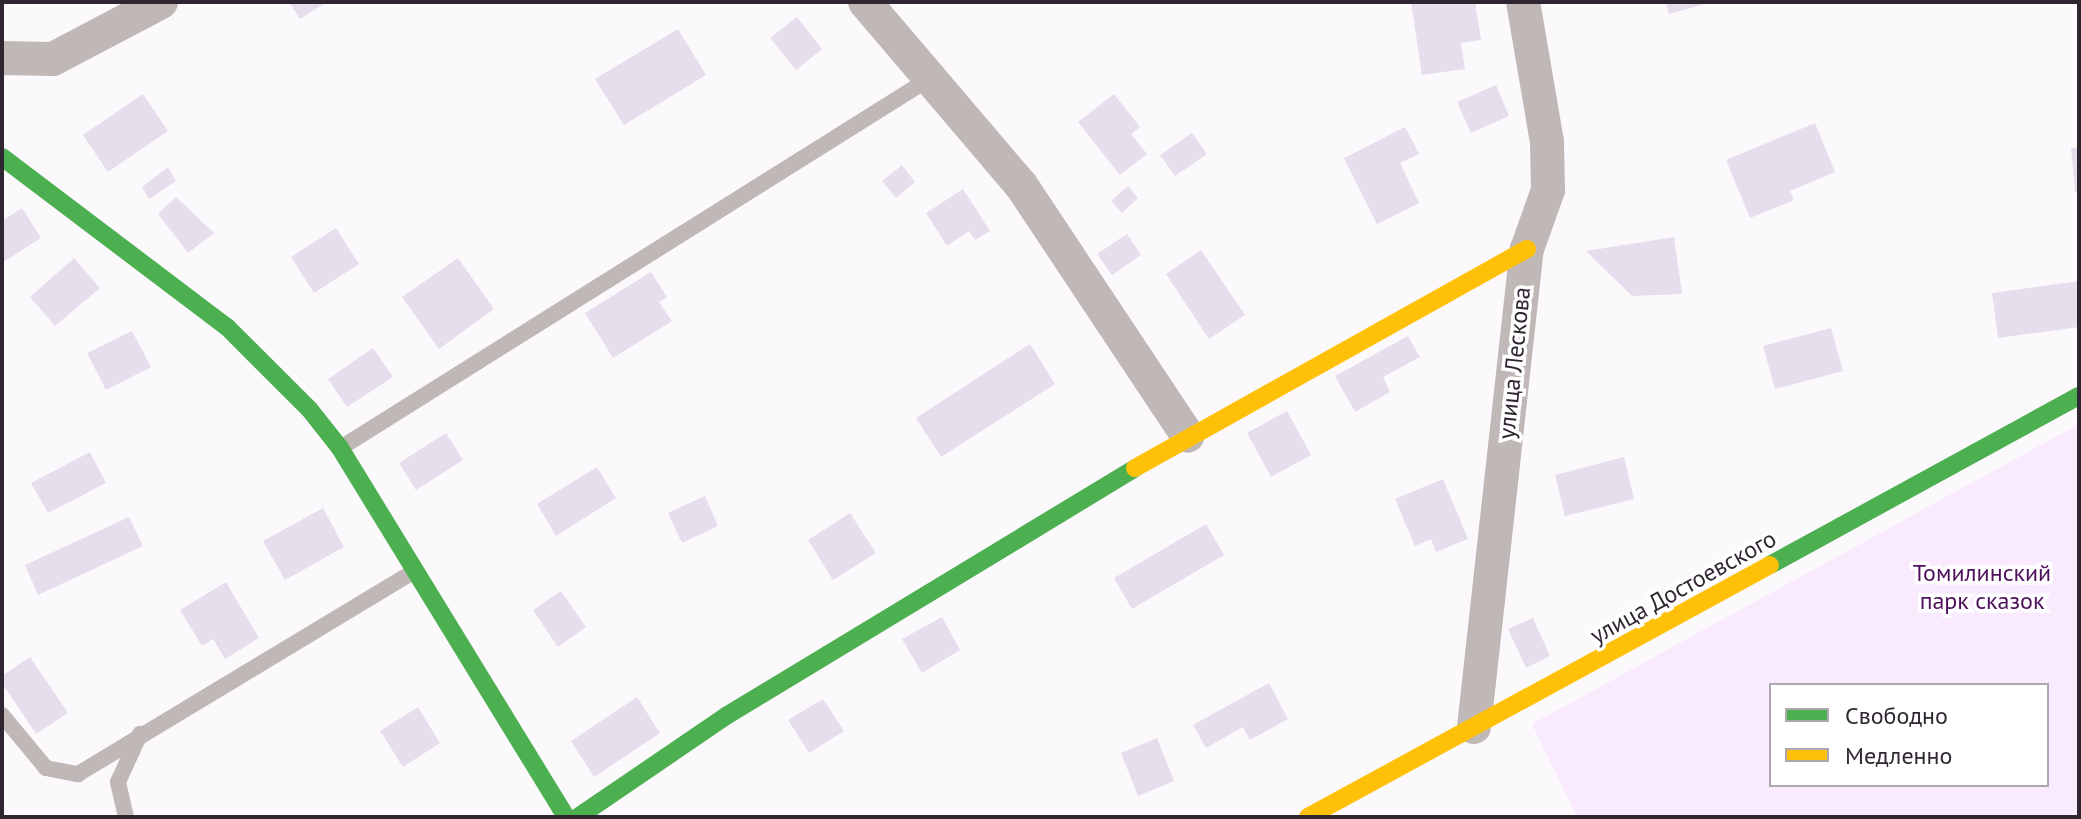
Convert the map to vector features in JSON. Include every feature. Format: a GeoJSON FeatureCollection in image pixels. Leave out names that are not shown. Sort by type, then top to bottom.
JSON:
{"type":"FeatureCollection","features":[{"type":"Feature","properties":{"kind":"street"},"geometry":{"type":"LineString","coordinates":[[2,58],[53,59],[161,2]]}},
{"type":"Feature","properties":{"kind":"street"},"geometry":{"type":"LineString","coordinates":[[865,2],[1021,185],[1188,436]]}},
{"type":"Feature","properties":{"kind":"street","name":"улица Лескова"},"geometry":{"type":"LineString","coordinates":[[1474,727],[1527,249],[1548,190],[1547,142],[1523,2]]}},
{"type":"Feature","properties":{"kind":"street"},"geometry":{"type":"LineString","coordinates":[[2,157],[227,327],[340,448],[566,817]]}},
{"type":"Feature","properties":{"kind":"street"},"geometry":{"type":"LineString","coordinates":[[578,817],[726,716],[1188,436],[1527,249]]}},
{"type":"Feature","properties":{"kind":"street","name":"улица Достоевского"},"geometry":{"type":"LineString","coordinates":[[1308,817],[2079,396]]}},
{"type":"Feature","properties":{"kind":"lane"},"geometry":{"type":"LineString","coordinates":[[340,448],[932,77]]}},
{"type":"Feature","properties":{"kind":"lane"},"geometry":{"type":"LineString","coordinates":[[2,715],[46,768],[78,774],[141,733],[417,570]]}},
{"type":"Feature","properties":{"kind":"lane"},"geometry":{"type":"LineString","coordinates":[[126,817],[118,782],[141,733]]}},
{"type":"Feature","properties":{"kind":"green space","name":"Томилинский парк сказок"},"geometry":{"type":"Polygon","coordinates":[[[2079,424],[2079,817],[1577,817],[1532,724],[2079,424]]]}},
{"type":"Feature","properties":{"kind":"building"},"geometry":{"type":"Polygon","coordinates":[[[289,2],[327,2],[300,19],[289,2]]]}},
{"type":"Feature","properties":{"kind":"building"},"geometry":{"type":"Polygon","coordinates":[[[1411,2],[1475,2],[1481,40],[1461,43],[1465,69],[1422,75],[1411,2]]]}},
{"type":"Feature","properties":{"kind":"building"},"geometry":{"type":"Polygon","coordinates":[[[1666,2],[1708,2],[1708,3],[1669,14],[1666,2]]]}},
{"type":"Feature","properties":{"kind":"building"},"geometry":{"type":"Polygon","coordinates":[[[797,17],[822,49],[796,70],[770,38],[797,17]]]}},
{"type":"Feature","properties":{"kind":"building"},"geometry":{"type":"Polygon","coordinates":[[[678,29],[706,75],[624,125],[595,79],[678,29]]]}},
{"type":"Feature","properties":{"kind":"building"},"geometry":{"type":"Polygon","coordinates":[[[1496,85],[1509,116],[1471,133],[1457,102],[1496,85]]]}},
{"type":"Feature","properties":{"kind":"building"},"geometry":{"type":"Polygon","coordinates":[[[143,94],[168,131],[108,172],[83,135],[143,94]]]}},
{"type":"Feature","properties":{"kind":"building"},"geometry":{"type":"Polygon","coordinates":[[[1114,94],[1140,127],[1131,134],[1147,154],[1120,175],[1078,122],[1114,94]]]}},
{"type":"Feature","properties":{"kind":"building"},"geometry":{"type":"Polygon","coordinates":[[[1815,123],[1835,172],[1790,191],[1794,200],[1750,218],[1726,160],[1815,123]]]}},
{"type":"Feature","properties":{"kind":"building"},"geometry":{"type":"Polygon","coordinates":[[[1405,127],[1419,154],[1400,163],[1419,203],[1377,224],[1344,158],[1405,127]]]}},
{"type":"Feature","properties":{"kind":"building"},"geometry":{"type":"Polygon","coordinates":[[[1192,133],[1207,154],[1175,176],[1160,155],[1192,133]]]}},
{"type":"Feature","properties":{"kind":"building"},"geometry":{"type":"Polygon","coordinates":[[[2071,148],[2079,148],[2079,192],[2075,192],[2071,148]]]}},
{"type":"Feature","properties":{"kind":"building"},"geometry":{"type":"Polygon","coordinates":[[[902,165],[915,182],[896,198],[882,181],[902,165]]]}},
{"type":"Feature","properties":{"kind":"building"},"geometry":{"type":"Polygon","coordinates":[[[168,167],[176,181],[149,199],[142,187],[168,167]]]}},
{"type":"Feature","properties":{"kind":"building"},"geometry":{"type":"Polygon","coordinates":[[[1128,186],[1138,198],[1122,213],[1111,201],[1128,186]]]}},
{"type":"Feature","properties":{"kind":"building"},"geometry":{"type":"Polygon","coordinates":[[[963,189],[990,231],[975,240],[969,231],[947,246],[926,213],[963,189]]]}},
{"type":"Feature","properties":{"kind":"building"},"geometry":{"type":"Polygon","coordinates":[[[176,197],[214,233],[188,253],[158,214],[176,197]]]}},
{"type":"Feature","properties":{"kind":"building"},"geometry":{"type":"Polygon","coordinates":[[[22,208],[41,238],[2,263],[2,221],[22,208]]]}},
{"type":"Feature","properties":{"kind":"building"},"geometry":{"type":"Polygon","coordinates":[[[336,228],[359,264],[314,293],[291,257],[336,228]]]}},
{"type":"Feature","properties":{"kind":"building"},"geometry":{"type":"Polygon","coordinates":[[[1127,234],[1141,255],[1112,275],[1097,254],[1127,234]]]}},
{"type":"Feature","properties":{"kind":"building"},"geometry":{"type":"Polygon","coordinates":[[[1674,237],[1682,294],[1632,296],[1586,251],[1674,237]]]}},
{"type":"Feature","properties":{"kind":"building"},"geometry":{"type":"Polygon","coordinates":[[[1201,250],[1245,315],[1209,339],[1166,274],[1201,250]]]}},
{"type":"Feature","properties":{"kind":"building"},"geometry":{"type":"Polygon","coordinates":[[[74,258],[100,288],[55,326],[30,297],[74,258]]]}},
{"type":"Feature","properties":{"kind":"building"},"geometry":{"type":"Polygon","coordinates":[[[458,258],[494,309],[439,349],[402,297],[458,258]]]}},
{"type":"Feature","properties":{"kind":"building"},"geometry":{"type":"Polygon","coordinates":[[[651,272],[667,297],[659,302],[672,321],[613,358],[585,313],[651,272]]]}},
{"type":"Feature","properties":{"kind":"building"},"geometry":{"type":"Polygon","coordinates":[[[2079,281],[2079,327],[1998,338],[1992,293],[2079,281]]]}},
{"type":"Feature","properties":{"kind":"building"},"geometry":{"type":"Polygon","coordinates":[[[1831,328],[1843,371],[1775,389],[1763,346],[1831,328]]]}},
{"type":"Feature","properties":{"kind":"building"},"geometry":{"type":"Polygon","coordinates":[[[132,331],[151,367],[106,390],[87,353],[132,331]]]}},
{"type":"Feature","properties":{"kind":"building"},"geometry":{"type":"Polygon","coordinates":[[[1408,336],[1420,357],[1383,377],[1390,392],[1355,412],[1335,376],[1408,336]]]}},
{"type":"Feature","properties":{"kind":"building"},"geometry":{"type":"Polygon","coordinates":[[[1030,344],[1055,384],[941,457],[916,418],[1030,344]]]}},
{"type":"Feature","properties":{"kind":"building"},"geometry":{"type":"Polygon","coordinates":[[[373,348],[393,377],[347,407],[328,379],[373,348]]]}},
{"type":"Feature","properties":{"kind":"building"},"geometry":{"type":"Polygon","coordinates":[[[1287,411],[1311,455],[1271,477],[1247,433],[1287,411]]]}},
{"type":"Feature","properties":{"kind":"building"},"geometry":{"type":"Polygon","coordinates":[[[446,433],[463,460],[416,490],[399,463],[446,433]]]}},
{"type":"Feature","properties":{"kind":"building"},"geometry":{"type":"Polygon","coordinates":[[[90,452],[106,483],[48,513],[31,483],[90,452]]]}},
{"type":"Feature","properties":{"kind":"building"},"geometry":{"type":"Polygon","coordinates":[[[1624,457],[1634,499],[1565,516],[1555,475],[1624,457]]]}},
{"type":"Feature","properties":{"kind":"building"},"geometry":{"type":"Polygon","coordinates":[[[597,467],[616,498],[556,536],[537,504],[597,467]]]}},
{"type":"Feature","properties":{"kind":"building"},"geometry":{"type":"Polygon","coordinates":[[[1443,479],[1468,539],[1436,552],[1431,539],[1415,546],[1395,499],[1443,479]]]}},
{"type":"Feature","properties":{"kind":"building"},"geometry":{"type":"Polygon","coordinates":[[[705,496],[718,526],[682,543],[668,513],[705,496]]]}},
{"type":"Feature","properties":{"kind":"building"},"geometry":{"type":"Polygon","coordinates":[[[323,508],[344,547],[285,580],[263,541],[323,508]]]}},
{"type":"Feature","properties":{"kind":"building"},"geometry":{"type":"Polygon","coordinates":[[[850,513],[876,553],[833,580],[808,540],[850,513]]]}},
{"type":"Feature","properties":{"kind":"building"},"geometry":{"type":"Polygon","coordinates":[[[129,517],[143,546],[38,595],[25,565],[129,517]]]}},
{"type":"Feature","properties":{"kind":"building"},"geometry":{"type":"Polygon","coordinates":[[[1206,524],[1224,555],[1132,609],[1114,578],[1206,524]]]}},
{"type":"Feature","properties":{"kind":"building"},"geometry":{"type":"Polygon","coordinates":[[[226,582],[259,638],[225,659],[213,639],[202,646],[180,610],[226,582]]]}},
{"type":"Feature","properties":{"kind":"building"},"geometry":{"type":"Polygon","coordinates":[[[561,591],[586,627],[558,647],[533,610],[561,591]]]}},
{"type":"Feature","properties":{"kind":"building"},"geometry":{"type":"Polygon","coordinates":[[[942,617],[960,650],[922,673],[902,639],[942,617]]]}},
{"type":"Feature","properties":{"kind":"building"},"geometry":{"type":"Polygon","coordinates":[[[1533,618],[1550,656],[1526,668],[1508,629],[1533,618]]]}},
{"type":"Feature","properties":{"kind":"building"},"geometry":{"type":"Polygon","coordinates":[[[30,657],[68,713],[36,734],[2,683],[2,676],[30,657]]]}},
{"type":"Feature","properties":{"kind":"building"},"geometry":{"type":"Polygon","coordinates":[[[1269,683],[1288,719],[1250,740],[1243,727],[1206,748],[1193,725],[1269,683]]]}},
{"type":"Feature","properties":{"kind":"building"},"geometry":{"type":"Polygon","coordinates":[[[637,697],[660,733],[594,777],[571,741],[637,697]]]}},
{"type":"Feature","properties":{"kind":"building"},"geometry":{"type":"Polygon","coordinates":[[[823,699],[844,731],[809,753],[788,720],[823,699]]]}},
{"type":"Feature","properties":{"kind":"building"},"geometry":{"type":"Polygon","coordinates":[[[418,707],[440,743],[403,767],[380,731],[418,707]]]}},
{"type":"Feature","properties":{"kind":"building"},"geometry":{"type":"Polygon","coordinates":[[[1157,738],[1174,781],[1138,796],[1121,753],[1157,738]]]}},
{"type":"Feature","properties":{"kind":"traffic: fast"},"geometry":{"type":"LineString","coordinates":[[2,157],[227,327],[310,410],[340,448],[566,817]]}},
{"type":"Feature","properties":{"kind":"traffic: fast"},"geometry":{"type":"LineString","coordinates":[[1770,565],[2079,396]]}},
{"type":"Feature","properties":{"kind":"traffic: fast"},"geometry":{"type":"LineString","coordinates":[[578,817],[726,716],[1135,468]]}},
{"type":"Feature","properties":{"kind":"traffic: slow"},"geometry":{"type":"LineString","coordinates":[[1135,468],[1527,249]]}},
{"type":"Feature","properties":{"kind":"traffic: slow"},"geometry":{"type":"LineString","coordinates":[[1308,817],[1770,565]]}}]}
